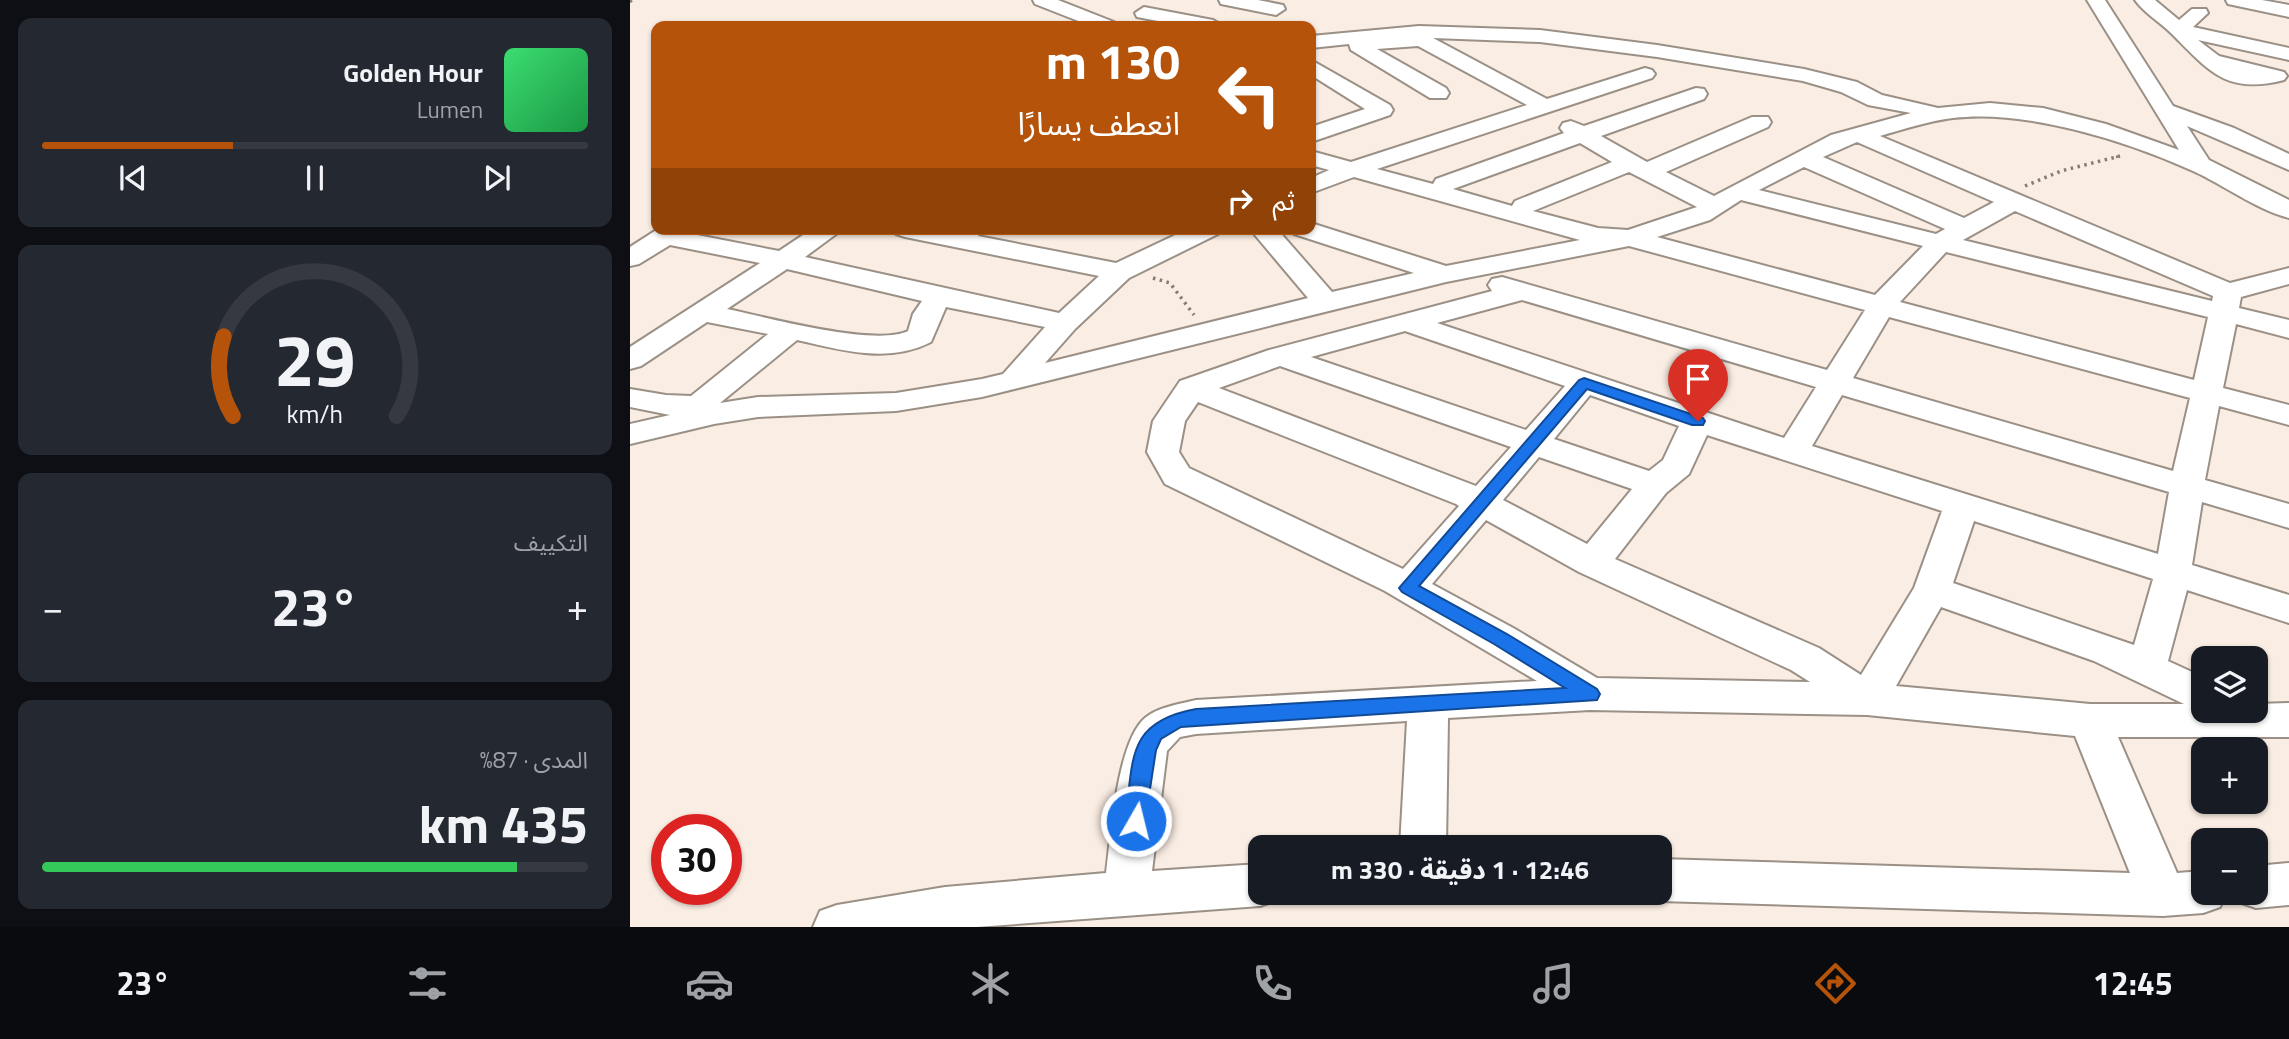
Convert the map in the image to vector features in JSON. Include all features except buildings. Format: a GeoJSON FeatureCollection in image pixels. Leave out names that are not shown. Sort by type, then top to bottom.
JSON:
{"type":"FeatureCollection","features":[{"type":"Feature","properties":{"kind":"street"},"geometry":{"type":"LineString","coordinates":[[1042,0],[1094,21]]}},
{"type":"Feature","properties":{"kind":"street"},"geometry":{"type":"LineString","coordinates":[[1124,0],[1196,21]]}},
{"type":"Feature","properties":{"kind":"street"},"geometry":{"type":"LineString","coordinates":[[1228,0],[1278,4],[1270,21]]}},
{"type":"Feature","properties":{"kind":"street"},"geometry":{"type":"LineString","coordinates":[[2096,0],[2200,164]]}},
{"type":"Feature","properties":{"kind":"street"},"geometry":{"type":"LineString","coordinates":[[2145,0],[2201,8],[2222,19]]}},
{"type":"Feature","properties":{"kind":"street"},"geometry":{"type":"LineString","coordinates":[[2145,0],[2179,30],[2185,40],[2214,61]]}},
{"type":"Feature","properties":{"kind":"street"},"geometry":{"type":"LineString","coordinates":[[2235,0],[2289,11]]}},
{"type":"Feature","properties":{"kind":"street"},"geometry":{"type":"LineString","coordinates":[[1133,21],[1151,8]]}},
{"type":"Feature","properties":{"kind":"street"},"geometry":{"type":"LineString","coordinates":[[2179,30],[2201,8]]}},
{"type":"Feature","properties":{"kind":"street"},"geometry":{"type":"LineString","coordinates":[[2179,30],[2289,54]]}},
{"type":"Feature","properties":{"kind":"street"},"geometry":{"type":"LineString","coordinates":[[2269,30],[2289,35]]}},
{"type":"Feature","properties":{"kind":"street"},"geometry":{"type":"LineString","coordinates":[[1316,42],[1419,32],[1540,36],[1657,51],[1804,75],[1849,87],[1892,104],[1947,113]]}},
{"type":"Feature","properties":{"kind":"street"},"geometry":{"type":"LineString","coordinates":[[1438,93],[1358,46],[1421,40],[1489,77],[1638,167],[1725,199],[1954,234],[2226,302],[2289,276]]}},
{"type":"Feature","properties":{"kind":"street"},"geometry":{"type":"LineString","coordinates":[[1316,69],[1382,110]]}},
{"type":"Feature","properties":{"kind":"street"},"geometry":{"type":"LineString","coordinates":[[1316,185],[1360,167],[1645,74]]}},
{"type":"Feature","properties":{"kind":"street"},"geometry":{"type":"LineString","coordinates":[[1316,133],[1489,77]]}},
{"type":"Feature","properties":{"kind":"street"},"geometry":{"type":"LineString","coordinates":[[1445,184],[1586,136],[1699,107],[1750,126],[1524,206]]}},
{"type":"Feature","properties":{"kind":"street"},"geometry":{"type":"LineString","coordinates":[[630,398],[706,410],[896,402],[1013,381],[1326,302],[1623,237],[1701,215],[1725,199],[1839,140],[1947,113],[1990,110],[2043,115],[2153,147],[2200,164],[2289,211]]}},
{"type":"Feature","properties":{"kind":"street"},"geometry":{"type":"LineString","coordinates":[[2165,110],[2226,133],[2289,163]]}},
{"type":"Feature","properties":{"kind":"street"},"geometry":{"type":"LineString","coordinates":[[1862,136],[2008,199],[2289,329]]}},
{"type":"Feature","properties":{"kind":"street"},"geometry":{"type":"LineString","coordinates":[[1316,151],[1360,167],[1576,231],[1598,236],[1623,237],[2289,415]]}},
{"type":"Feature","properties":{"kind":"street"},"geometry":{"type":"LineString","coordinates":[[1804,158],[1954,234]]}},
{"type":"Feature","properties":{"kind":"street"},"geometry":{"type":"LineString","coordinates":[[1316,159],[1445,184],[1608,227],[1623,237]]}},
{"type":"Feature","properties":{"kind":"street"},"geometry":{"type":"LineString","coordinates":[[1793,450],[1882,305],[1954,234],[2008,199]]}},
{"type":"Feature","properties":{"kind":"street"},"geometry":{"type":"LineString","coordinates":[[1316,233],[1834,381],[2289,516]]}},
{"type":"Feature","properties":{"kind":"street"},"geometry":{"type":"LineString","coordinates":[[630,258],[668,235]]}},
{"type":"Feature","properties":{"kind":"street"},"geometry":{"type":"LineString","coordinates":[[679,235],[939,297],[1065,323]]}},
{"type":"Feature","properties":{"kind":"street"},"geometry":{"type":"LineString","coordinates":[[630,359],[820,235]]}},
{"type":"Feature","properties":{"kind":"street"},"geometry":{"type":"LineString","coordinates":[[965,235],[1125,268]]}},
{"type":"Feature","properties":{"kind":"street"},"geometry":{"type":"LineString","coordinates":[[1013,381],[1065,323],[1125,268],[1197,235]]}},
{"type":"Feature","properties":{"kind":"street"},"geometry":{"type":"LineString","coordinates":[[1268,235],[1326,302]]}},
{"type":"Feature","properties":{"kind":"street"},"geometry":{"type":"LineString","coordinates":[[1523,291],[1280,356],[1191,388],[1176,410],[1164,436],[1163,452],[1177,476],[1408,588],[1501,639],[1590,694]]}},
{"type":"Feature","properties":{"kind":"street"},"geometry":{"type":"LineString","coordinates":[[703,313],[867,344],[910,342],[921,336],[927,314],[939,297]]}},
{"type":"Feature","properties":{"kind":"street"},"geometry":{"type":"LineString","coordinates":[[2147,667],[2173,572],[2187,485],[2226,302]]}},
{"type":"Feature","properties":{"kind":"street"},"geometry":{"type":"LineString","coordinates":[[1406,322],[1698,421],[2289,609]]}},
{"type":"Feature","properties":{"kind":"street"},"geometry":{"type":"LineString","coordinates":[[630,434],[706,410],[790,330]]}},
{"type":"Feature","properties":{"kind":"street"},"geometry":{"type":"LineString","coordinates":[[1280,356],[1654,485]]}},
{"type":"Feature","properties":{"kind":"street"},"geometry":{"type":"LineString","coordinates":[[1408,588],[1584,383]]}},
{"type":"Feature","properties":{"kind":"street"},"geometry":{"type":"LineString","coordinates":[[1191,388],[1439,484],[1481,503],[1592,563],[1805,659],[1867,699]]}},
{"type":"Feature","properties":{"kind":"street"},"geometry":{"type":"LineString","coordinates":[[1592,563],[1654,485],[1677,466],[1698,421]]}},
{"type":"Feature","properties":{"kind":"street"},"geometry":{"type":"LineString","coordinates":[[1867,699],[1932,590],[1962,505]]}},
{"type":"Feature","properties":{"kind":"street"},"geometry":{"type":"LineString","coordinates":[[1932,590],[2108,650],[2191,689]]}},
{"type":"Feature","properties":{"kind":"street"},"geometry":{"type":"LineString","coordinates":[[1126,893],[1146,750],[1154,734],[1163,726],[1196,717],[1590,694],[1867,699],[2090,721],[2191,717]]}},
{"type":"Feature","properties":{"kind":"street"},"geometry":{"type":"LineString","coordinates":[[1423,835],[1428,702]]}},
{"type":"Feature","properties":{"kind":"street"},"geometry":{"type":"LineString","coordinates":[[2268,718],[2289,720]]}},
{"type":"Feature","properties":{"kind":"street"},"geometry":{"type":"LineString","coordinates":[[1672,880],[2183,894],[2090,721]]}},
{"type":"Feature","properties":{"kind":"street"},"geometry":{"type":"LineString","coordinates":[[2268,886],[2289,884]]}},
{"type":"Feature","properties":{"kind":"street"},"geometry":{"type":"LineString","coordinates":[[837,927],[944,909],[1248,886]]}},
{"type":"Feature","properties":{"kind":"path"},"geometry":{"type":"LineString","coordinates":[[2008,199],[2062,171],[2153,147]]}},
{"type":"Feature","properties":{"kind":"path"},"geometry":{"type":"LineString","coordinates":[[1125,268],[1170,283],[1207,332]]}},
{"type":"Feature","properties":{"kind":"route"},"geometry":{"type":"LineString","coordinates":[[1136,821],[1146,750],[1154,734],[1163,726],[1177,720],[1428,702],[1590,694],[1501,639],[1408,588],[1584,383],[1698,421]]}}]}
